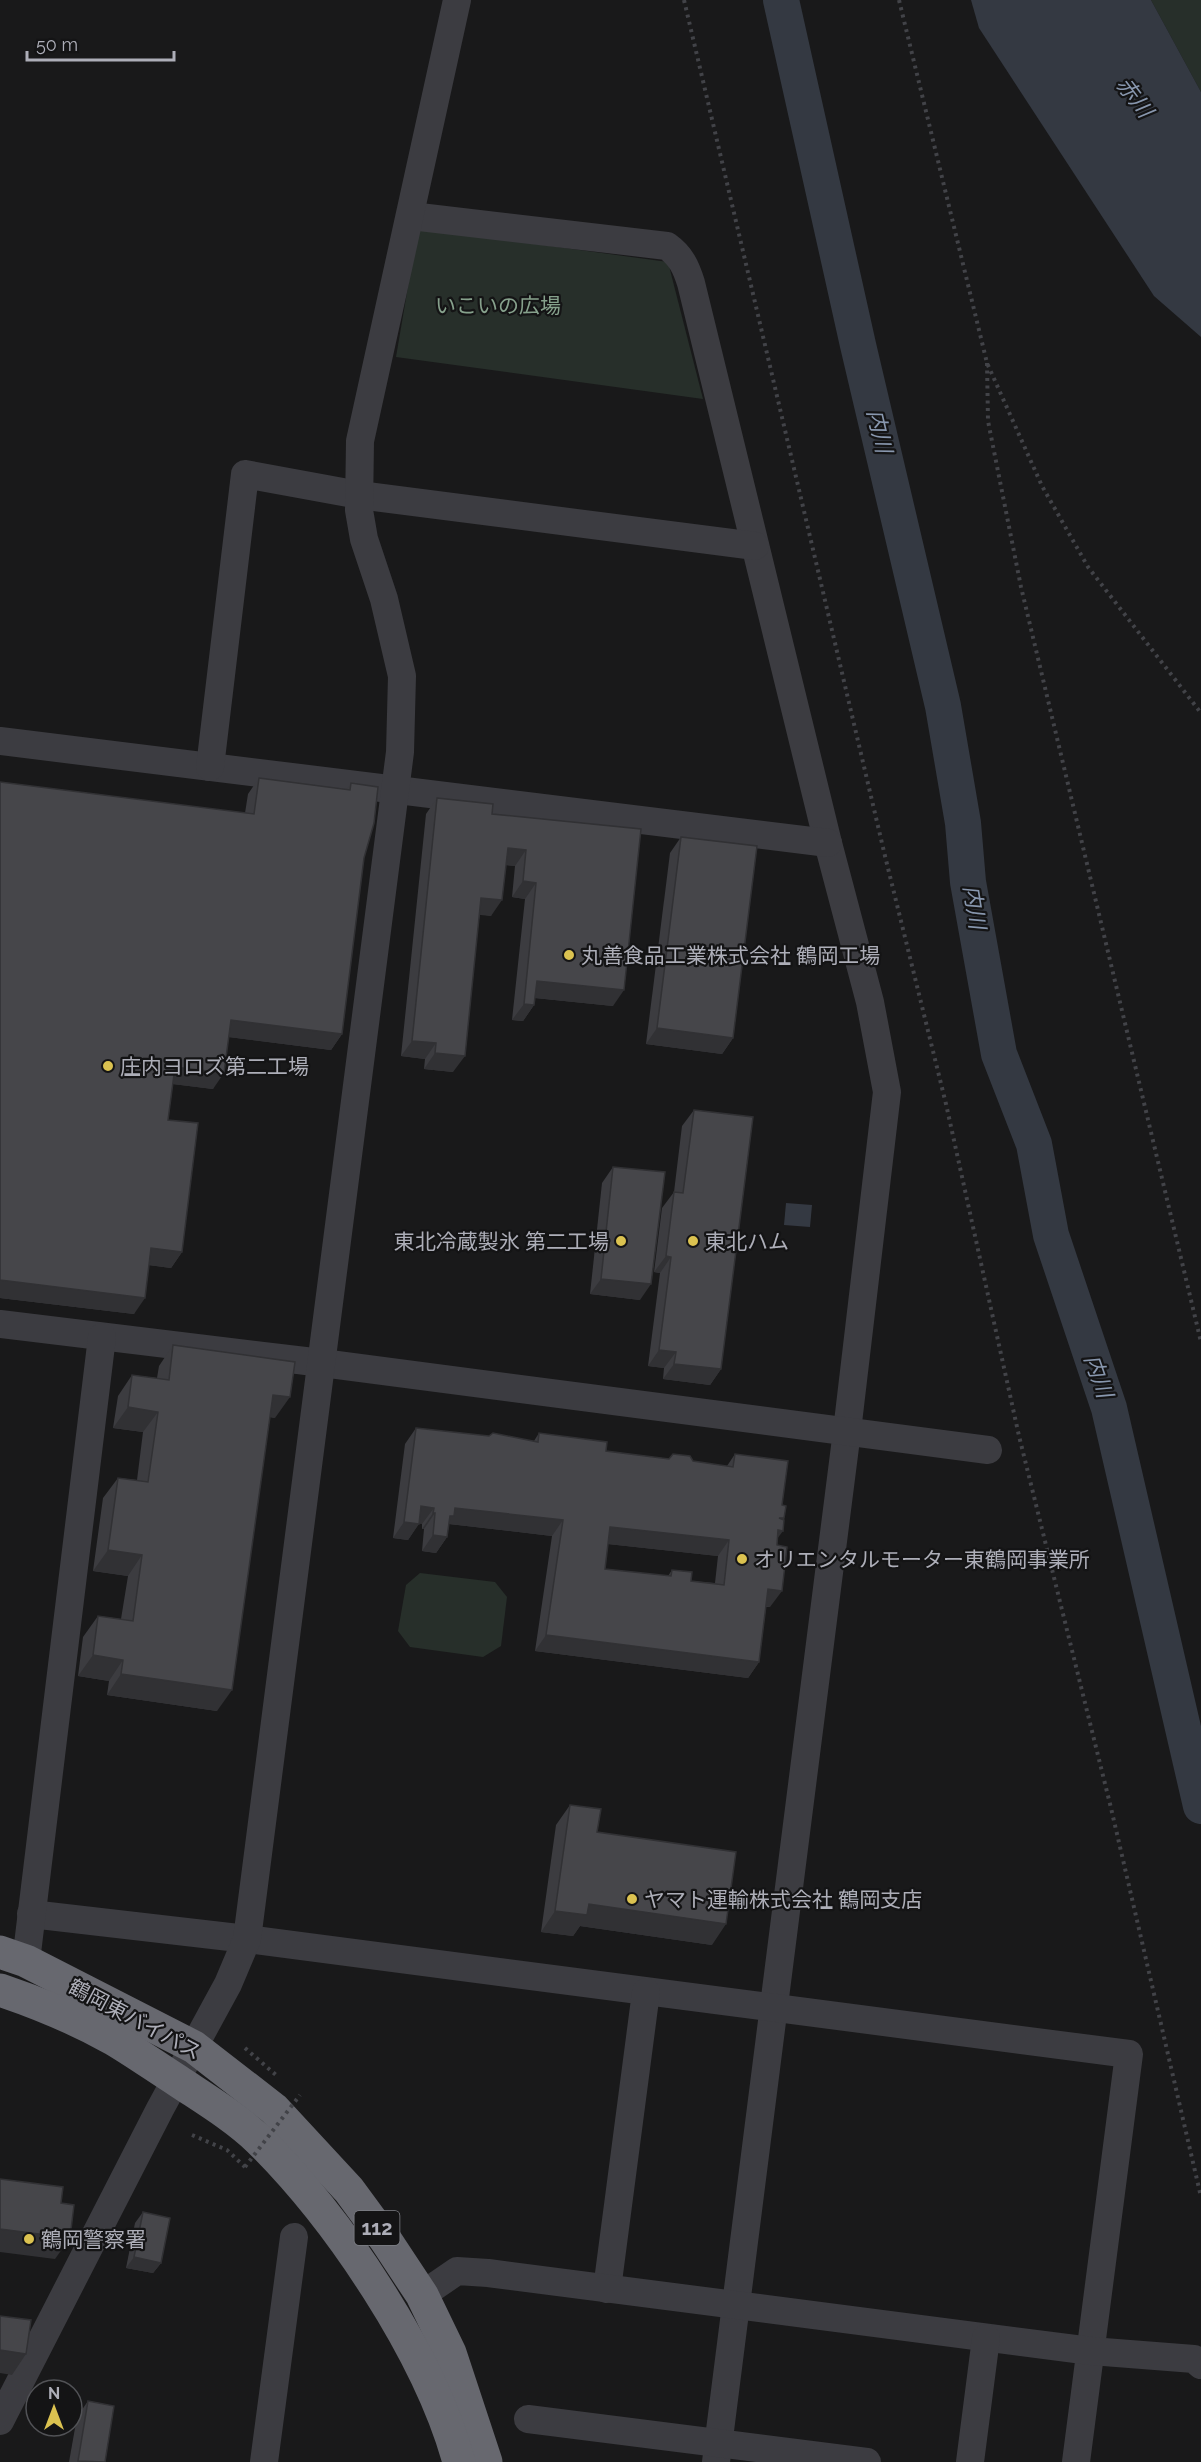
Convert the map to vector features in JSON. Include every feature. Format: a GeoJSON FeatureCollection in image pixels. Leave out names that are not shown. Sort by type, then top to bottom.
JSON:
{"type":"FeatureCollection","features":[{"type":"Feature","properties":{"kind":"highway","name":"鶴岡東バイパス"},"geometry":{"type":"LineString","coordinates":[[13,1956],[194,2047],[274,2109],[334,2174],[385,2239],[422,2295],[450,2353],[486,2462]]}},
{"type":"Feature","properties":{"kind":"highway","name":"鶴岡東バイパス"},"geometry":{"type":"LineString","coordinates":[[0,1990],[69,2018],[113,2040],[215,2105],[258,2139],[329,2218],[385,2303],[412,2351],[443,2415],[459,2462]]}},
{"type":"Feature","properties":{"kind":"street"},"geometry":{"type":"LineString","coordinates":[[0,2421],[175,2080],[228,1984],[247,1939],[400,752],[402,676],[384,599],[364,540],[359,495],[360,441],[457,0]]}},
{"type":"Feature","properties":{"kind":"street"},"geometry":{"type":"LineString","coordinates":[[411,216],[667,246],[676,252],[684,264],[691,283],[828,843],[870,1002],[888,1092],[717,2453]]}},
{"type":"Feature","properties":{"kind":"street"},"geometry":{"type":"LineString","coordinates":[[210,767],[245,474],[359,495],[755,546]]}},
{"type":"Feature","properties":{"kind":"street"},"geometry":{"type":"LineString","coordinates":[[0,741],[828,843]]}},
{"type":"Feature","properties":{"kind":"street"},"geometry":{"type":"LineString","coordinates":[[0,1324],[322,1363],[988,1450]]}},
{"type":"Feature","properties":{"kind":"street"},"geometry":{"type":"LineString","coordinates":[[13,1956],[31,1914],[102,1337]]}},
{"type":"Feature","properties":{"kind":"street"},"geometry":{"type":"LineString","coordinates":[[31,1914],[247,1939],[1129,2054],[1076,2462]]}},
{"type":"Feature","properties":{"kind":"street"},"geometry":{"type":"LineString","coordinates":[[607,2289],[646,1992]]}},
{"type":"Feature","properties":{"kind":"street"},"geometry":{"type":"LineString","coordinates":[[264,2462],[294,2237]]}},
{"type":"Feature","properties":{"kind":"street"},"geometry":{"type":"LineString","coordinates":[[422,2295],[457,2271],[488,2273],[1090,2351],[1194,2359],[1201,2365]]}},
{"type":"Feature","properties":{"kind":"street"},"geometry":{"type":"LineString","coordinates":[[970,2462],[986,2337]]}},
{"type":"Feature","properties":{"kind":"street"},"geometry":{"type":"LineString","coordinates":[[528,2419],[717,2453],[867,2462]]}},
{"type":"Feature","properties":{"kind":"path"},"geometry":{"type":"LineString","coordinates":[[684,0],[885,856],[946,1104],[1019,1436],[1109,1797],[1201,2197]]}},
{"type":"Feature","properties":{"kind":"path"},"geometry":{"type":"LineString","coordinates":[[899,0],[987,363],[1042,486],[1089,567],[1201,714]]}},
{"type":"Feature","properties":{"kind":"path"},"geometry":{"type":"LineString","coordinates":[[987,363],[988,421],[1021,587],[1201,1342]]}},
{"type":"Feature","properties":{"kind":"path"},"geometry":{"type":"LineString","coordinates":[[245,2048],[284,2082]]}},
{"type":"Feature","properties":{"kind":"path"},"geometry":{"type":"LineString","coordinates":[[192,2135],[227,2150],[245,2167],[300,2095],[292,2088]]}},
{"type":"Feature","properties":{"kind":"green space"},"geometry":{"type":"Polygon","coordinates":[[[1151,0],[1201,0],[1201,92],[1151,0]]]}},
{"type":"Feature","properties":{"kind":"green space","name":"いこいの広場"},"geometry":{"type":"Polygon","coordinates":[[[418,228],[668,262],[703,399],[396,357],[418,228]]]}},
{"type":"Feature","properties":{"kind":"green space"},"geometry":{"type":"Polygon","coordinates":[[[420,1573],[495,1582],[507,1597],[501,1646],[483,1657],[410,1647],[398,1631],[406,1585],[420,1573]]]}},
{"type":"Feature","properties":{"kind":"water","name":"赤川"},"geometry":{"type":"Polygon","coordinates":[[[971,0],[1151,0],[1201,92],[1201,337],[1154,296],[979,28],[971,0]]]}},
{"type":"Feature","properties":{"kind":"water"},"geometry":{"type":"Polygon","coordinates":[[[786,1203],[812,1205],[810,1227],[784,1225],[786,1203]]]}},
{"type":"Feature","properties":{"kind":"building","name":"庄内ヨロズ第二工場"},"geometry":{"type":"Polygon","coordinates":[[[259,778],[350,790],[351,783],[378,787],[374,823],[364,858],[342,1034],[231,1020],[224,1073],[175,1067],[168,1120],[198,1123],[182,1252],[151,1248],[145,1298],[0,1280],[0,782],[254,814],[259,778]]]}},
{"type":"Feature","properties":{"kind":"building","name":"丸善食品工業株式会社 鶴岡工場"},"geometry":{"type":"Polygon","coordinates":[[[437,798],[493,804],[492,814],[641,829],[624,990],[537,981],[534,1005],[524,1004],[536,883],[523,881],[526,850],[508,848],[502,900],[481,898],[465,1056],[435,1053],[436,1043],[412,1041],[437,798]]]}},
{"type":"Feature","properties":{"kind":"building"},"geometry":{"type":"Polygon","coordinates":[[[681,837],[757,846],[733,1038],[657,1028],[681,837]]]}},
{"type":"Feature","properties":{"kind":"building","name":"東北ハム"},"geometry":{"type":"Polygon","coordinates":[[[694,1110],[753,1117],[721,1369],[674,1364],[676,1352],[659,1350],[671,1257],[666,1256],[674,1192],[683,1193],[694,1110]]]}},
{"type":"Feature","properties":{"kind":"building","name":"東北冷蔵製氷 第二工場"},"geometry":{"type":"Polygon","coordinates":[[[613,1167],[665,1172],[651,1284],[601,1279],[613,1167]]]}},
{"type":"Feature","properties":{"kind":"building"},"geometry":{"type":"Polygon","coordinates":[[[173,1345],[295,1362],[290,1397],[273,1395],[232,1690],[121,1674],[123,1660],[93,1655],[98,1616],[133,1621],[142,1555],[108,1550],[118,1478],[148,1482],[158,1412],[128,1407],[132,1375],[169,1380],[173,1345]]]}},
{"type":"Feature","properties":{"kind":"building","name":"オリエンタルモーター東鶴岡事業所"},"geometry":{"type":"Polygon","coordinates":[[[416,1428],[489,1436],[493,1433],[538,1442],[539,1433],[607,1442],[606,1451],[669,1459],[673,1454],[690,1456],[693,1461],[733,1467],[735,1454],[788,1461],[782,1505],[786,1506],[784,1518],[779,1518],[784,1520],[783,1531],[778,1530],[777,1545],[787,1547],[782,1591],[768,1589],[759,1662],[546,1635],[563,1520],[455,1508],[454,1516],[450,1516],[447,1537],[433,1535],[434,1508],[421,1506],[419,1524],[404,1522],[416,1428]],[[610,1527],[605,1569],[671,1576],[672,1570],[692,1572],[691,1581],[724,1585],[729,1540],[610,1527]]]}},
{"type":"Feature","properties":{"kind":"building","name":"ヤマト運輸株式会社 鶴岡支店"},"geometry":{"type":"Polygon","coordinates":[[[570,1805],[601,1809],[597,1832],[736,1852],[726,1924],[589,1904],[587,1915],[555,1911],[570,1805]]]}},
{"type":"Feature","properties":{"kind":"building"},"geometry":{"type":"Polygon","coordinates":[[[0,2179],[63,2187],[61,2203],[74,2205],[70,2238],[0,2229],[0,2179]]]}},
{"type":"Feature","properties":{"kind":"building"},"geometry":{"type":"Polygon","coordinates":[[[143,2212],[170,2218],[161,2263],[134,2257],[143,2212]]]}},
{"type":"Feature","properties":{"kind":"building"},"geometry":{"type":"Polygon","coordinates":[[[0,2316],[31,2320],[26,2354],[0,2350],[0,2316]]]}},
{"type":"Feature","properties":{"kind":"building"},"geometry":{"type":"Polygon","coordinates":[[[88,2401],[114,2406],[105,2462],[78,2461],[82,2438],[84,2438],[88,2401]]]}},
{"type":"Feature","properties":{"kind":"waterway","name":"内川"},"geometry":{"type":"LineString","coordinates":[[781,0],[858,345],[943,706],[963,823],[968,882],[999,1054],[1034,1144],[1051,1235],[1109,1408],[1201,1806]]}},
{"type":"Feature","properties":{"kind":"place","name":"丸善食品工業株式会社 鶴岡工場"},"geometry":{"type":"Point","coordinates":[569,955]}},
{"type":"Feature","properties":{"kind":"place","name":"庄内ヨロズ第二工場"},"geometry":{"type":"Point","coordinates":[108,1066]}},
{"type":"Feature","properties":{"kind":"place","name":"東北冷蔵製氷 第二工場"},"geometry":{"type":"Point","coordinates":[621,1241]}},
{"type":"Feature","properties":{"kind":"place","name":"東北ハム"},"geometry":{"type":"Point","coordinates":[693,1241]}},
{"type":"Feature","properties":{"kind":"place","name":"オリエンタルモーター東鶴岡事業所"},"geometry":{"type":"Point","coordinates":[742,1559]}},
{"type":"Feature","properties":{"kind":"place","name":"ヤマト運輸株式会社 鶴岡支店"},"geometry":{"type":"Point","coordinates":[632,1899]}},
{"type":"Feature","properties":{"kind":"place","name":"鶴岡警察署"},"geometry":{"type":"Point","coordinates":[29,2239]}}]}
